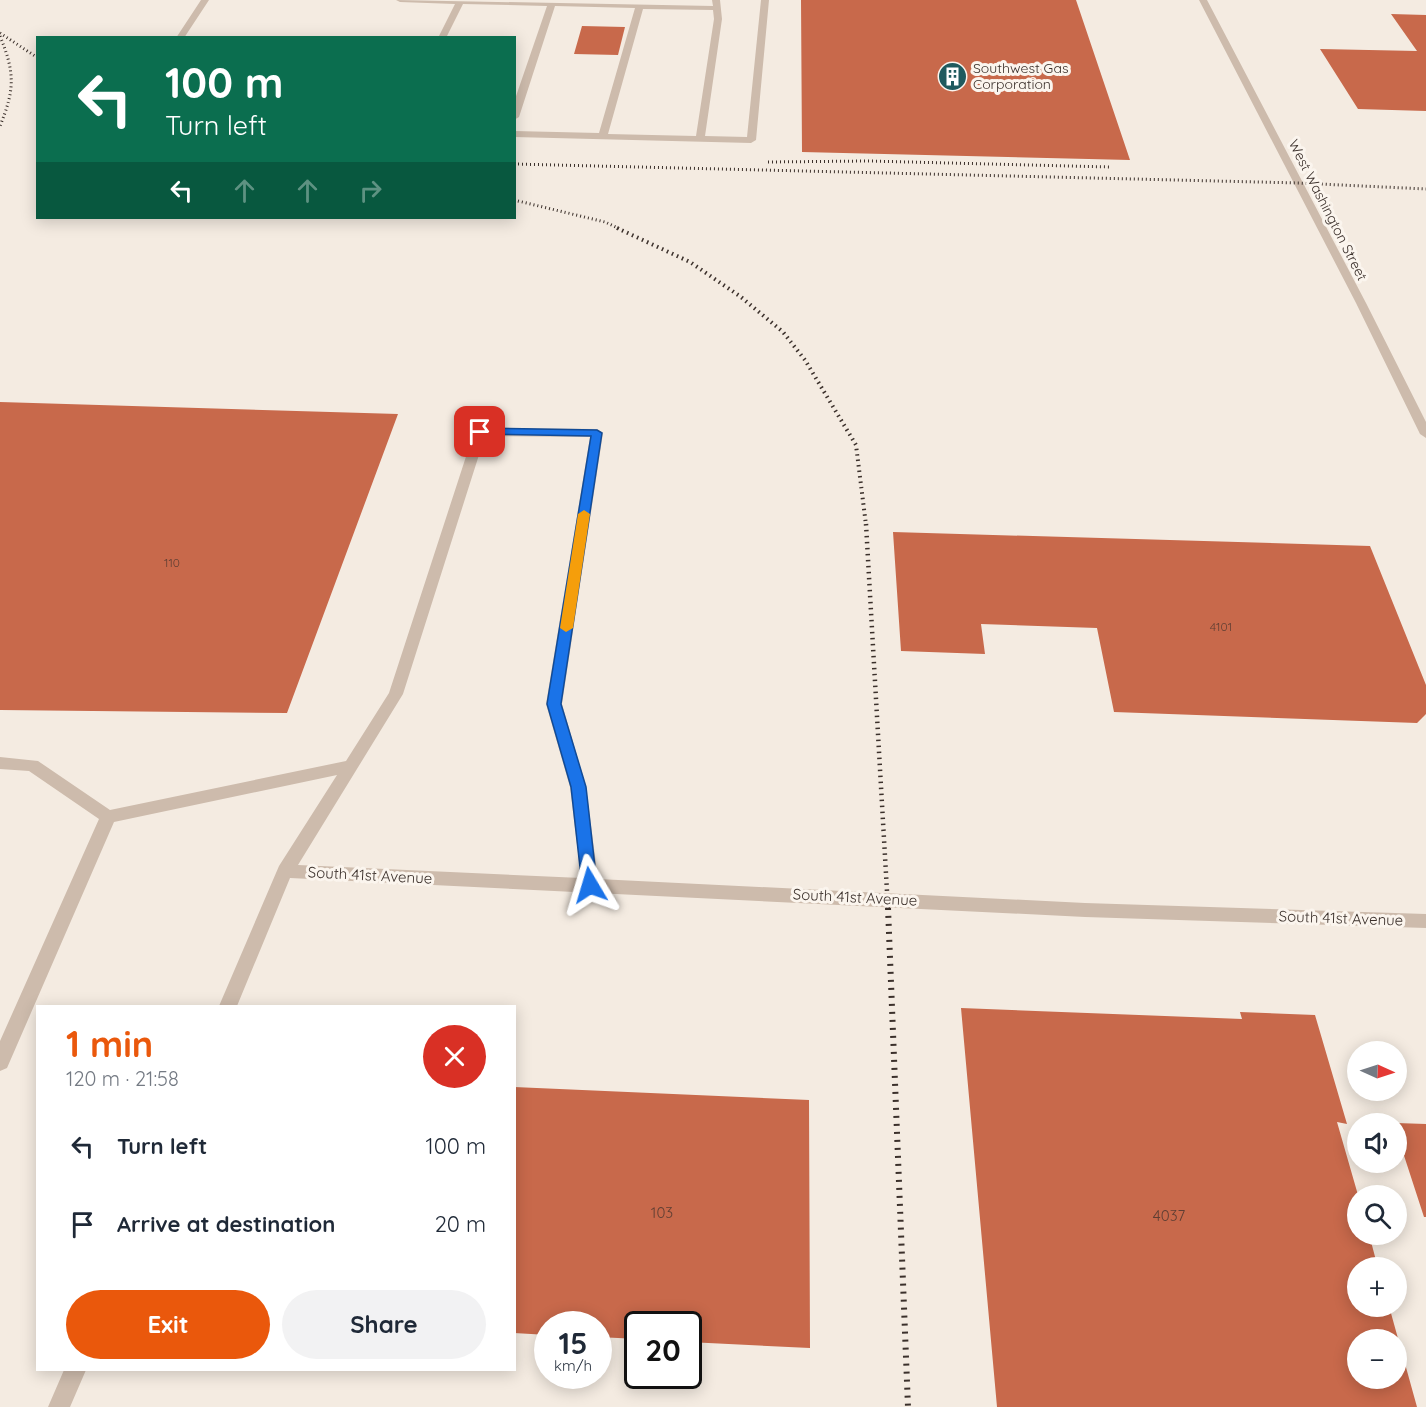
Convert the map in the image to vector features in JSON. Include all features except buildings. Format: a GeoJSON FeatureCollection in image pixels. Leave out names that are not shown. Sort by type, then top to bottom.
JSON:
{"type":"FeatureCollection","features":[{"type":"Feature","properties":{"kind":"street"},"geometry":{"type":"LineString","coordinates":[[181,36],[205,0]]}},
{"type":"Feature","properties":{"kind":"street"},"geometry":{"type":"LineString","coordinates":[[400,0],[640,6],[716,4],[718,19],[700,139]]}},
{"type":"Feature","properties":{"kind":"street"},"geometry":{"type":"LineString","coordinates":[[516,134],[751,140],[765,0]]}},
{"type":"Feature","properties":{"kind":"street","name":"West Washington Street"},"geometry":{"type":"LineString","coordinates":[[1203,0],[1346,273],[1426,434]]}},
{"type":"Feature","properties":{"kind":"street"},"geometry":{"type":"LineString","coordinates":[[443,36],[460,2]]}},
{"type":"Feature","properties":{"kind":"street"},"geometry":{"type":"LineString","coordinates":[[516,111],[552,4]]}},
{"type":"Feature","properties":{"kind":"street"},"geometry":{"type":"LineString","coordinates":[[603,136],[640,6]]}},
{"type":"Feature","properties":{"kind":"street"},"geometry":{"type":"LineString","coordinates":[[228,1005],[285,872],[396,694],[480,432],[597,433],[554,704],[578,787],[590,885]]}},
{"type":"Feature","properties":{"kind":"street"},"geometry":{"type":"LineString","coordinates":[[0,763],[32,765],[108,817],[352,766]]}},
{"type":"Feature","properties":{"kind":"street"},"geometry":{"type":"LineString","coordinates":[[0,1062],[108,817]]}},
{"type":"Feature","properties":{"kind":"street","name":"South 41st Avenue"},"geometry":{"type":"LineString","coordinates":[[285,872],[1085,910],[1426,921]]}},
{"type":"Feature","properties":{"kind":"street"},"geometry":{"type":"LineString","coordinates":[[59,1407],[75,1371]]}},
{"type":"Feature","properties":{"kind":"railway"},"geometry":{"type":"LineString","coordinates":[[0,33],[36,57]]}},
{"type":"Feature","properties":{"kind":"railway"},"geometry":{"type":"LineString","coordinates":[[0,36],[11,71],[11,91],[0,126]]}},
{"type":"Feature","properties":{"kind":"railway"},"geometry":{"type":"LineString","coordinates":[[768,162],[868,161],[1110,167]]}},
{"type":"Feature","properties":{"kind":"railway"},"geometry":{"type":"LineString","coordinates":[[516,164],[1299,183],[1426,189]]}},
{"type":"Feature","properties":{"kind":"railway"},"geometry":{"type":"LineString","coordinates":[[516,200],[605,222],[620,229]]}},
{"type":"Feature","properties":{"kind":"railway"},"geometry":{"type":"LineString","coordinates":[[617,228],[690,262],[741,297],[783,332],[805,360],[856,445],[866,525]]}},
{"type":"Feature","properties":{"kind":"railway"},"geometry":{"type":"LineString","coordinates":[[866,524],[888,909]]}},
{"type":"Feature","properties":{"kind":"railway"},"geometry":{"type":"LineString","coordinates":[[888,908],[908,1407]]}},
{"type":"Feature","properties":{"kind":"slow traffic"},"geometry":{"type":"LineString","coordinates":[[566,628],[584,514]]}},
{"type":"Feature","properties":{"kind":"place","name":"Southwest Gas Corporation"},"geometry":{"type":"Point","coordinates":[952,76]}},
{"type":"Feature","properties":{"kind":"route"},"geometry":{"type":"LineString","coordinates":[[480,432],[597,433],[554,704],[578,787],[590,885]]}}]}
